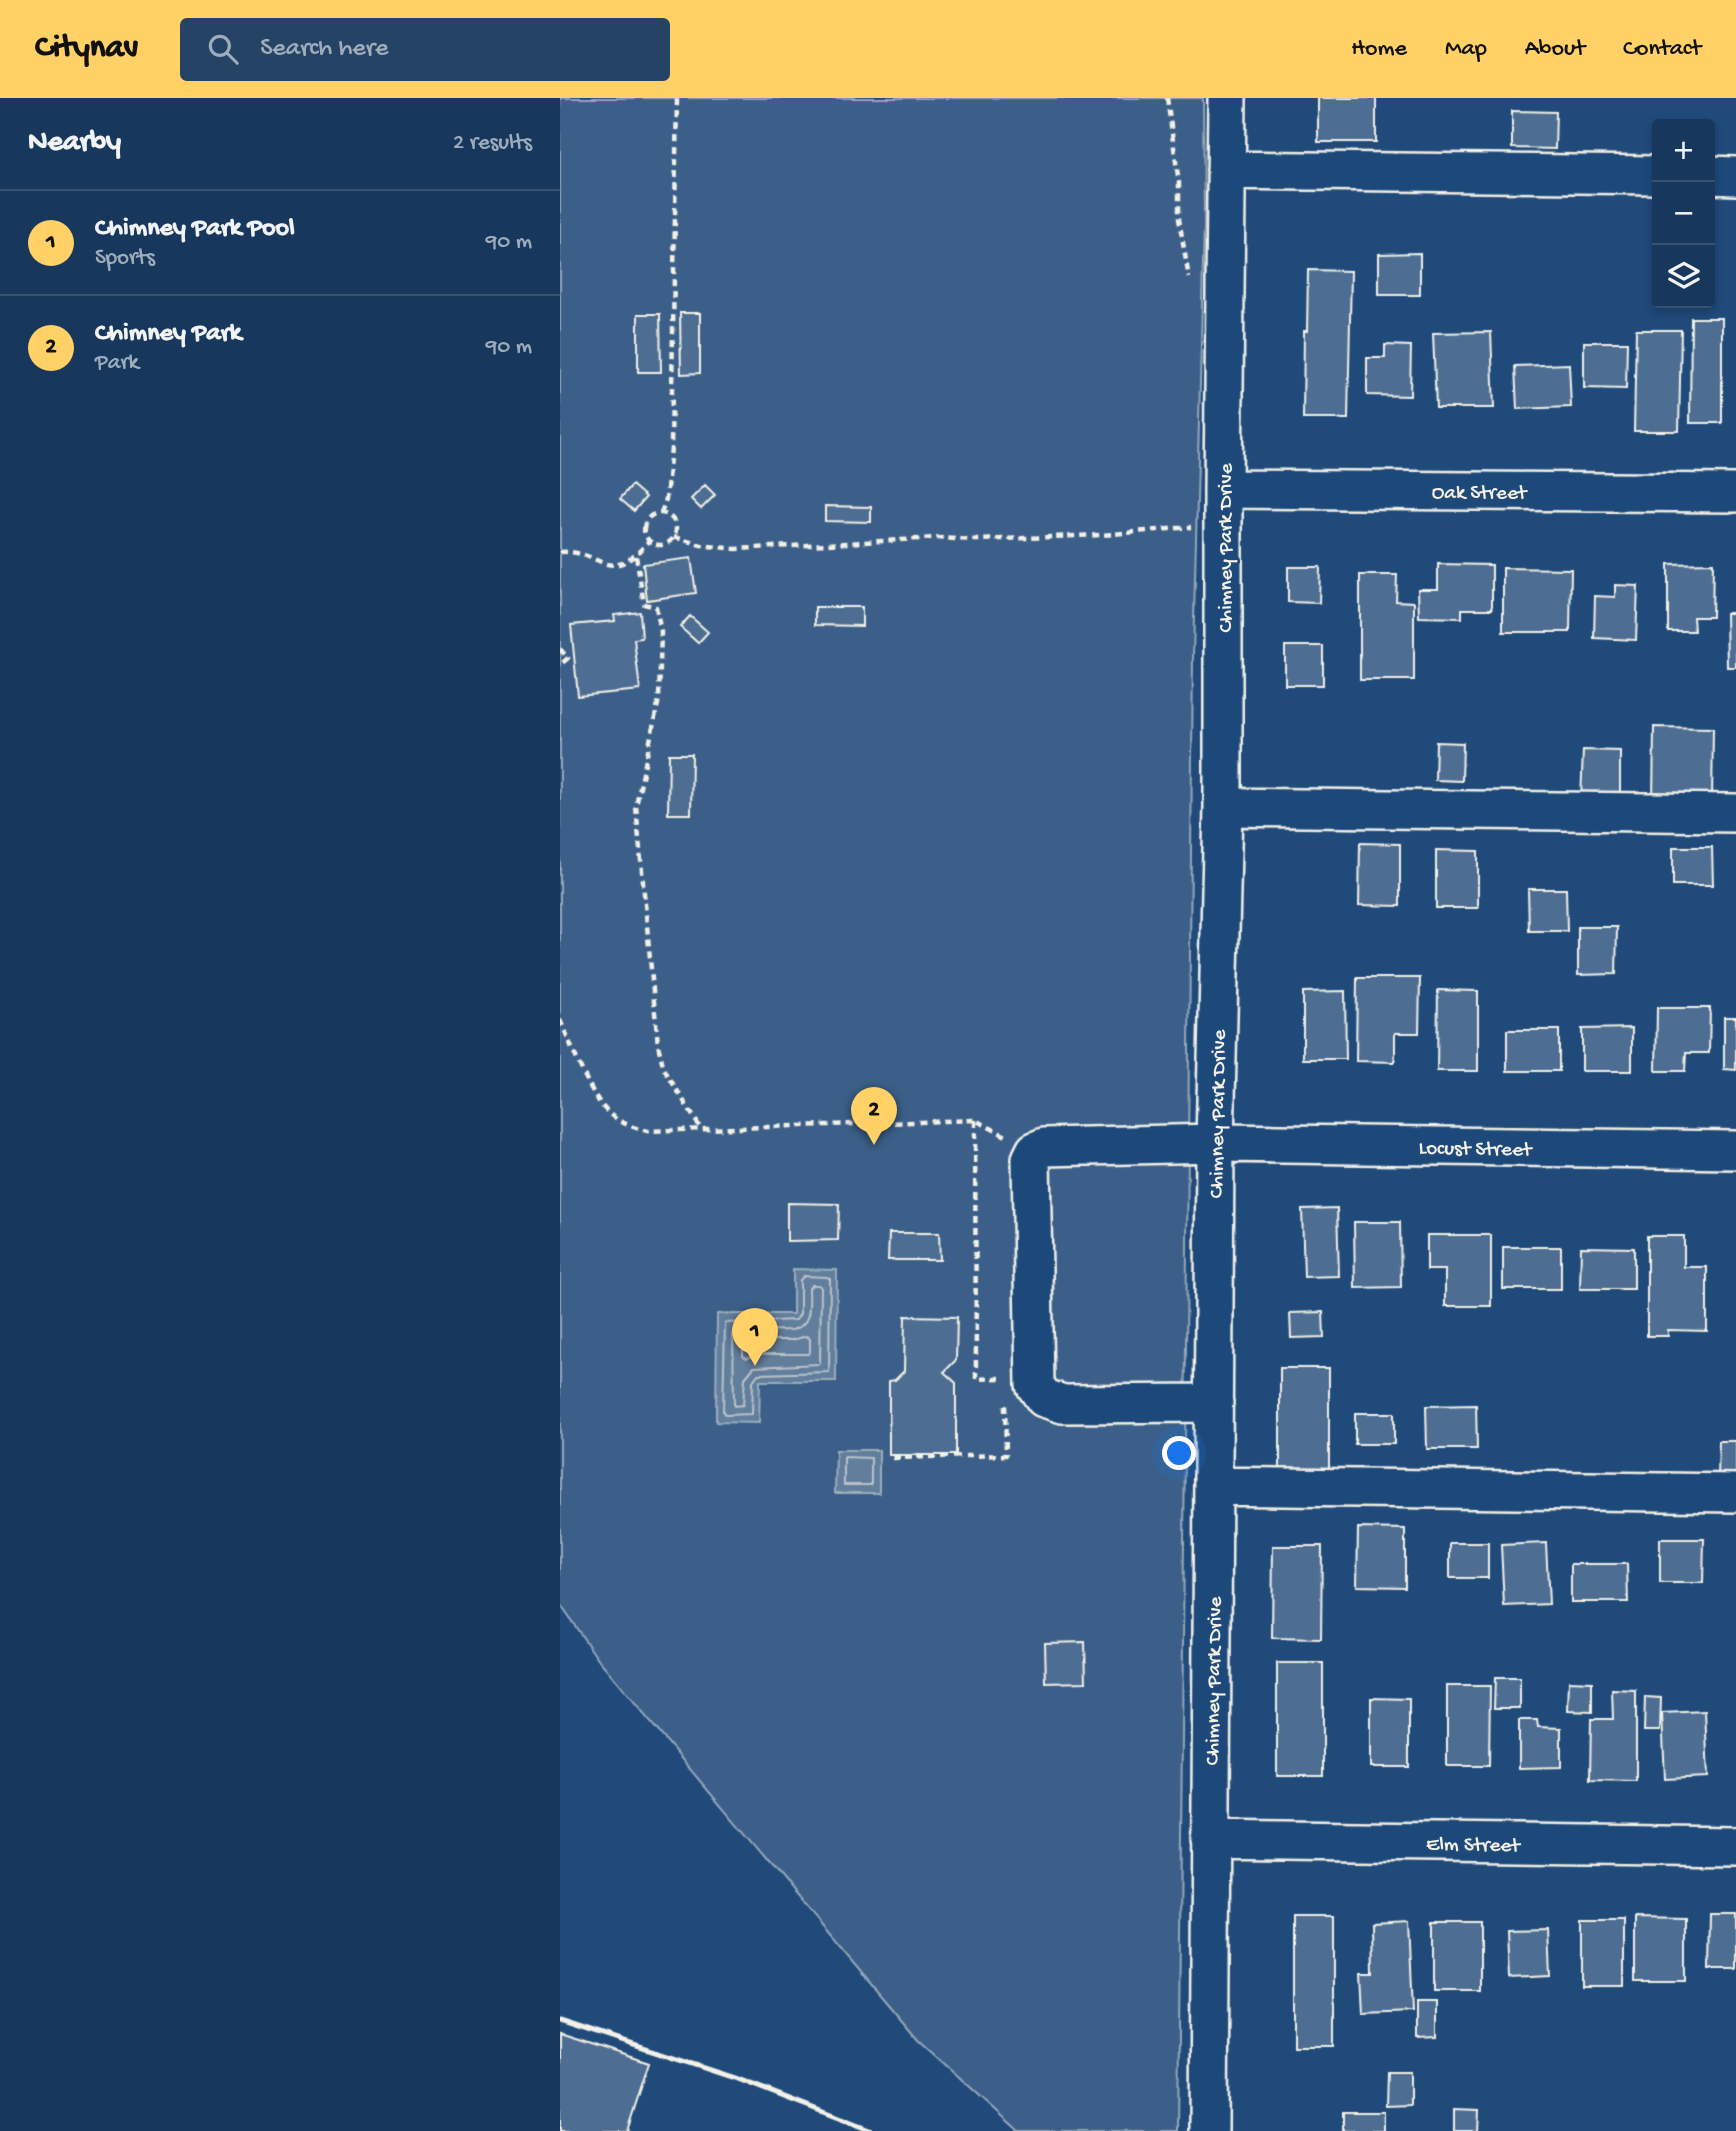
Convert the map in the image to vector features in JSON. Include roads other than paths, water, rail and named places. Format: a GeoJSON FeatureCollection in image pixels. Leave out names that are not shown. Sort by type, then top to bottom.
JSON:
{"type":"FeatureCollection","features":[{"type":"Feature","properties":{"kind":"street","name":"Chimney Park Drive"},"geometry":{"type":"LineString","coordinates":[[1209,2131],[1215,1143],[1223,807],[1227,98]]}},
{"type":"Feature","properties":{"kind":"street"},"geometry":{"type":"LineString","coordinates":[[1226,170],[1652,175]]}},
{"type":"Feature","properties":{"kind":"street"},"geometry":{"type":"LineString","coordinates":[[1715,175],[1736,176]]}},
{"type":"Feature","properties":{"kind":"street","name":"Oak Street"},"geometry":{"type":"LineString","coordinates":[[1223,489],[1736,494]]}},
{"type":"Feature","properties":{"kind":"street"},"geometry":{"type":"LineString","coordinates":[[1223,807],[1736,813]]}},
{"type":"Feature","properties":{"kind":"street","name":"Locust Street"},"geometry":{"type":"LineString","coordinates":[[1214,1403],[1063,1404],[1044,1398],[1035,1385],[1031,1159],[1035,1151],[1044,1147],[1215,1143],[1736,1150]]}},
{"type":"Feature","properties":{"kind":"street"},"geometry":{"type":"LineString","coordinates":[[1214,1486],[1736,1493]]}},
{"type":"Feature","properties":{"kind":"street","name":"Elm Street"},"geometry":{"type":"LineString","coordinates":[[1210,1839],[1736,1846]]}},
{"type":"Feature","properties":{"kind":"water"},"geometry":{"type":"Polygon","coordinates":[[[793,1269],[837,1270],[836,1381],[760,1381],[759,1423],[716,1422],[717,1314],[793,1314],[793,1269]]]}},
{"type":"Feature","properties":{"kind":"water"},"geometry":{"type":"Polygon","coordinates":[[[836,1450],[879,1450],[879,1493],[835,1493],[836,1450]]]}},
{"type":"Feature","properties":{"kind":"railway"},"geometry":{"type":"LineString","coordinates":[[560,2021],[738,2079],[872,2131]]}},
{"type":"Feature","properties":{"kind":"place","name":"Chimney Park"},"geometry":{"type":"Point","coordinates":[874,1145]}},
{"type":"Feature","properties":{"kind":"place","name":"Chimney Park Pool"},"geometry":{"type":"Point","coordinates":[755,1366]}}]}
